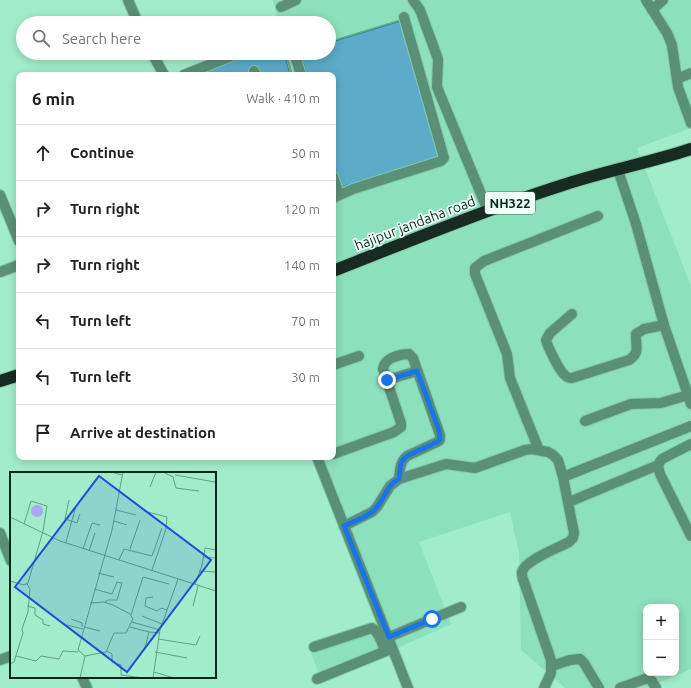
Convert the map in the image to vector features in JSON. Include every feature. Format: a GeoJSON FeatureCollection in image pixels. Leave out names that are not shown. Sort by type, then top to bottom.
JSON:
{"type":"FeatureCollection","features":[{"type":"Feature","properties":{"kind":"highway","name":"hajipur jandaha road"},"geometry":{"type":"LineString","coordinates":[[336,270],[488,211],[565,184],[654,161],[691,149]]}},
{"type":"Feature","properties":{"kind":"highway"},"geometry":{"type":"LineString","coordinates":[[0,381],[16,376]]}},
{"type":"Feature","properties":{"kind":"street"},"geometry":{"type":"LineString","coordinates":[[128,0],[135,16]]}},
{"type":"Feature","properties":{"kind":"street"},"geometry":{"type":"LineString","coordinates":[[281,7],[296,0]]}},
{"type":"Feature","properties":{"kind":"street"},"geometry":{"type":"LineString","coordinates":[[413,0],[420,10],[438,59],[437,87],[488,211]]}},
{"type":"Feature","properties":{"kind":"street"},"geometry":{"type":"LineString","coordinates":[[646,0],[667,33],[672,45],[680,93],[691,123]]}},
{"type":"Feature","properties":{"kind":"street"},"geometry":{"type":"LineString","coordinates":[[652,10],[663,0]]}},
{"type":"Feature","properties":{"kind":"street"},"geometry":{"type":"LineString","coordinates":[[336,196],[441,161],[444,158],[404,17]]}},
{"type":"Feature","properties":{"kind":"street"},"geometry":{"type":"LineString","coordinates":[[156,60],[162,72]]}},
{"type":"Feature","properties":{"kind":"street"},"geometry":{"type":"LineString","coordinates":[[192,72],[222,60]]}},
{"type":"Feature","properties":{"kind":"street"},"geometry":{"type":"LineString","coordinates":[[296,60],[300,72]]}},
{"type":"Feature","properties":{"kind":"street"},"geometry":{"type":"LineString","coordinates":[[677,79],[691,74]]}},
{"type":"Feature","properties":{"kind":"street"},"geometry":{"type":"LineString","coordinates":[[585,421],[631,404],[689,400],[664,325],[636,224],[618,170]]}},
{"type":"Feature","properties":{"kind":"street"},"geometry":{"type":"LineString","coordinates":[[0,195],[16,235]]}},
{"type":"Feature","properties":{"kind":"street"},"geometry":{"type":"LineString","coordinates":[[539,450],[512,383],[507,354],[475,274],[475,268],[484,261],[598,216]]}},
{"type":"Feature","properties":{"kind":"street"},"geometry":{"type":"LineString","coordinates":[[0,272],[16,266]]}},
{"type":"Feature","properties":{"kind":"street"},"geometry":{"type":"LineString","coordinates":[[572,314],[550,333],[546,340],[561,370],[567,378],[572,378],[629,360],[637,353],[636,334],[644,330],[664,325]]}},
{"type":"Feature","properties":{"kind":"street"},"geometry":{"type":"LineString","coordinates":[[336,453],[394,432],[401,427],[383,369],[386,361],[406,354],[411,355],[440,435],[440,440],[407,456],[401,463],[399,479]]}},
{"type":"Feature","properties":{"kind":"street"},"geometry":{"type":"LineString","coordinates":[[336,364],[359,356]]}},
{"type":"Feature","properties":{"kind":"street"},"geometry":{"type":"LineString","coordinates":[[387,380],[417,371]]}},
{"type":"Feature","properties":{"kind":"street"},"geometry":{"type":"LineString","coordinates":[[563,477],[691,426]]}},
{"type":"Feature","properties":{"kind":"street"},"geometry":{"type":"LineString","coordinates":[[569,502],[658,465],[662,459],[691,444]]}},
{"type":"Feature","properties":{"kind":"street"},"geometry":{"type":"LineString","coordinates":[[344,526],[372,512],[377,507],[390,486],[399,479],[446,464],[475,468],[525,450],[539,450],[553,455],[558,460],[563,477],[574,529],[573,538],[569,542],[530,562],[522,573],[522,579],[551,660],[551,673],[544,688]]}},
{"type":"Feature","properties":{"kind":"street"},"geometry":{"type":"LineString","coordinates":[[321,460],[344,526],[389,637],[389,649]]}},
{"type":"Feature","properties":{"kind":"street"},"geometry":{"type":"LineString","coordinates":[[658,465],[661,476],[691,536]]}},
{"type":"Feature","properties":{"kind":"street"},"geometry":{"type":"LineString","coordinates":[[0,533],[10,558]]}},
{"type":"Feature","properties":{"kind":"street"},"geometry":{"type":"LineString","coordinates":[[389,637],[461,607]]}},
{"type":"Feature","properties":{"kind":"street"},"geometry":{"type":"LineString","coordinates":[[314,647],[372,628],[389,649],[408,688]]}},
{"type":"Feature","properties":{"kind":"street"},"geometry":{"type":"LineString","coordinates":[[317,679],[389,649]]}},
{"type":"Feature","properties":{"kind":"street"},"geometry":{"type":"LineString","coordinates":[[0,660],[10,656]]}},
{"type":"Feature","properties":{"kind":"street"},"geometry":{"type":"LineString","coordinates":[[552,666],[570,660],[580,660],[584,663],[599,688]]}},
{"type":"Feature","properties":{"kind":"street"},"geometry":{"type":"LineString","coordinates":[[82,678],[87,688]]}},
{"type":"Feature","properties":{"kind":"street"},"geometry":{"type":"LineString","coordinates":[[620,688],[648,678],[656,688]]}},
{"type":"Feature","properties":{"kind":"shaded area"},"geometry":{"type":"Polygon","coordinates":[[[273,0],[691,0],[691,128],[637,148],[691,286],[691,669],[679,674],[679,604],[643,604],[643,676],[675,676],[647,688],[565,688],[521,650],[519,553],[510,512],[419,542],[451,624],[322,682],[308,645],[389,624],[320,460],[336,460],[336,72],[290,72],[288,60],[336,60],[336,16],[277,16],[273,0]]]}},
{"type":"Feature","properties":{"kind":"building"},"geometry":{"type":"Polygon","coordinates":[[[401,21],[442,156],[341,187],[336,171],[336,72],[306,72],[302,60],[336,60],[336,41],[401,21]]]}},
{"type":"Feature","properties":{"kind":"building"},"geometry":{"type":"Polygon","coordinates":[[[234,60],[286,60],[289,72],[204,72],[234,60]]]}},
{"type":"Feature","properties":{"kind":"route"},"geometry":{"type":"LineString","coordinates":[[387,380],[417,371],[439,430],[440,440],[407,456],[401,463],[399,479],[390,486],[377,507],[366,516],[344,526],[389,637],[432,619]]}}]}
